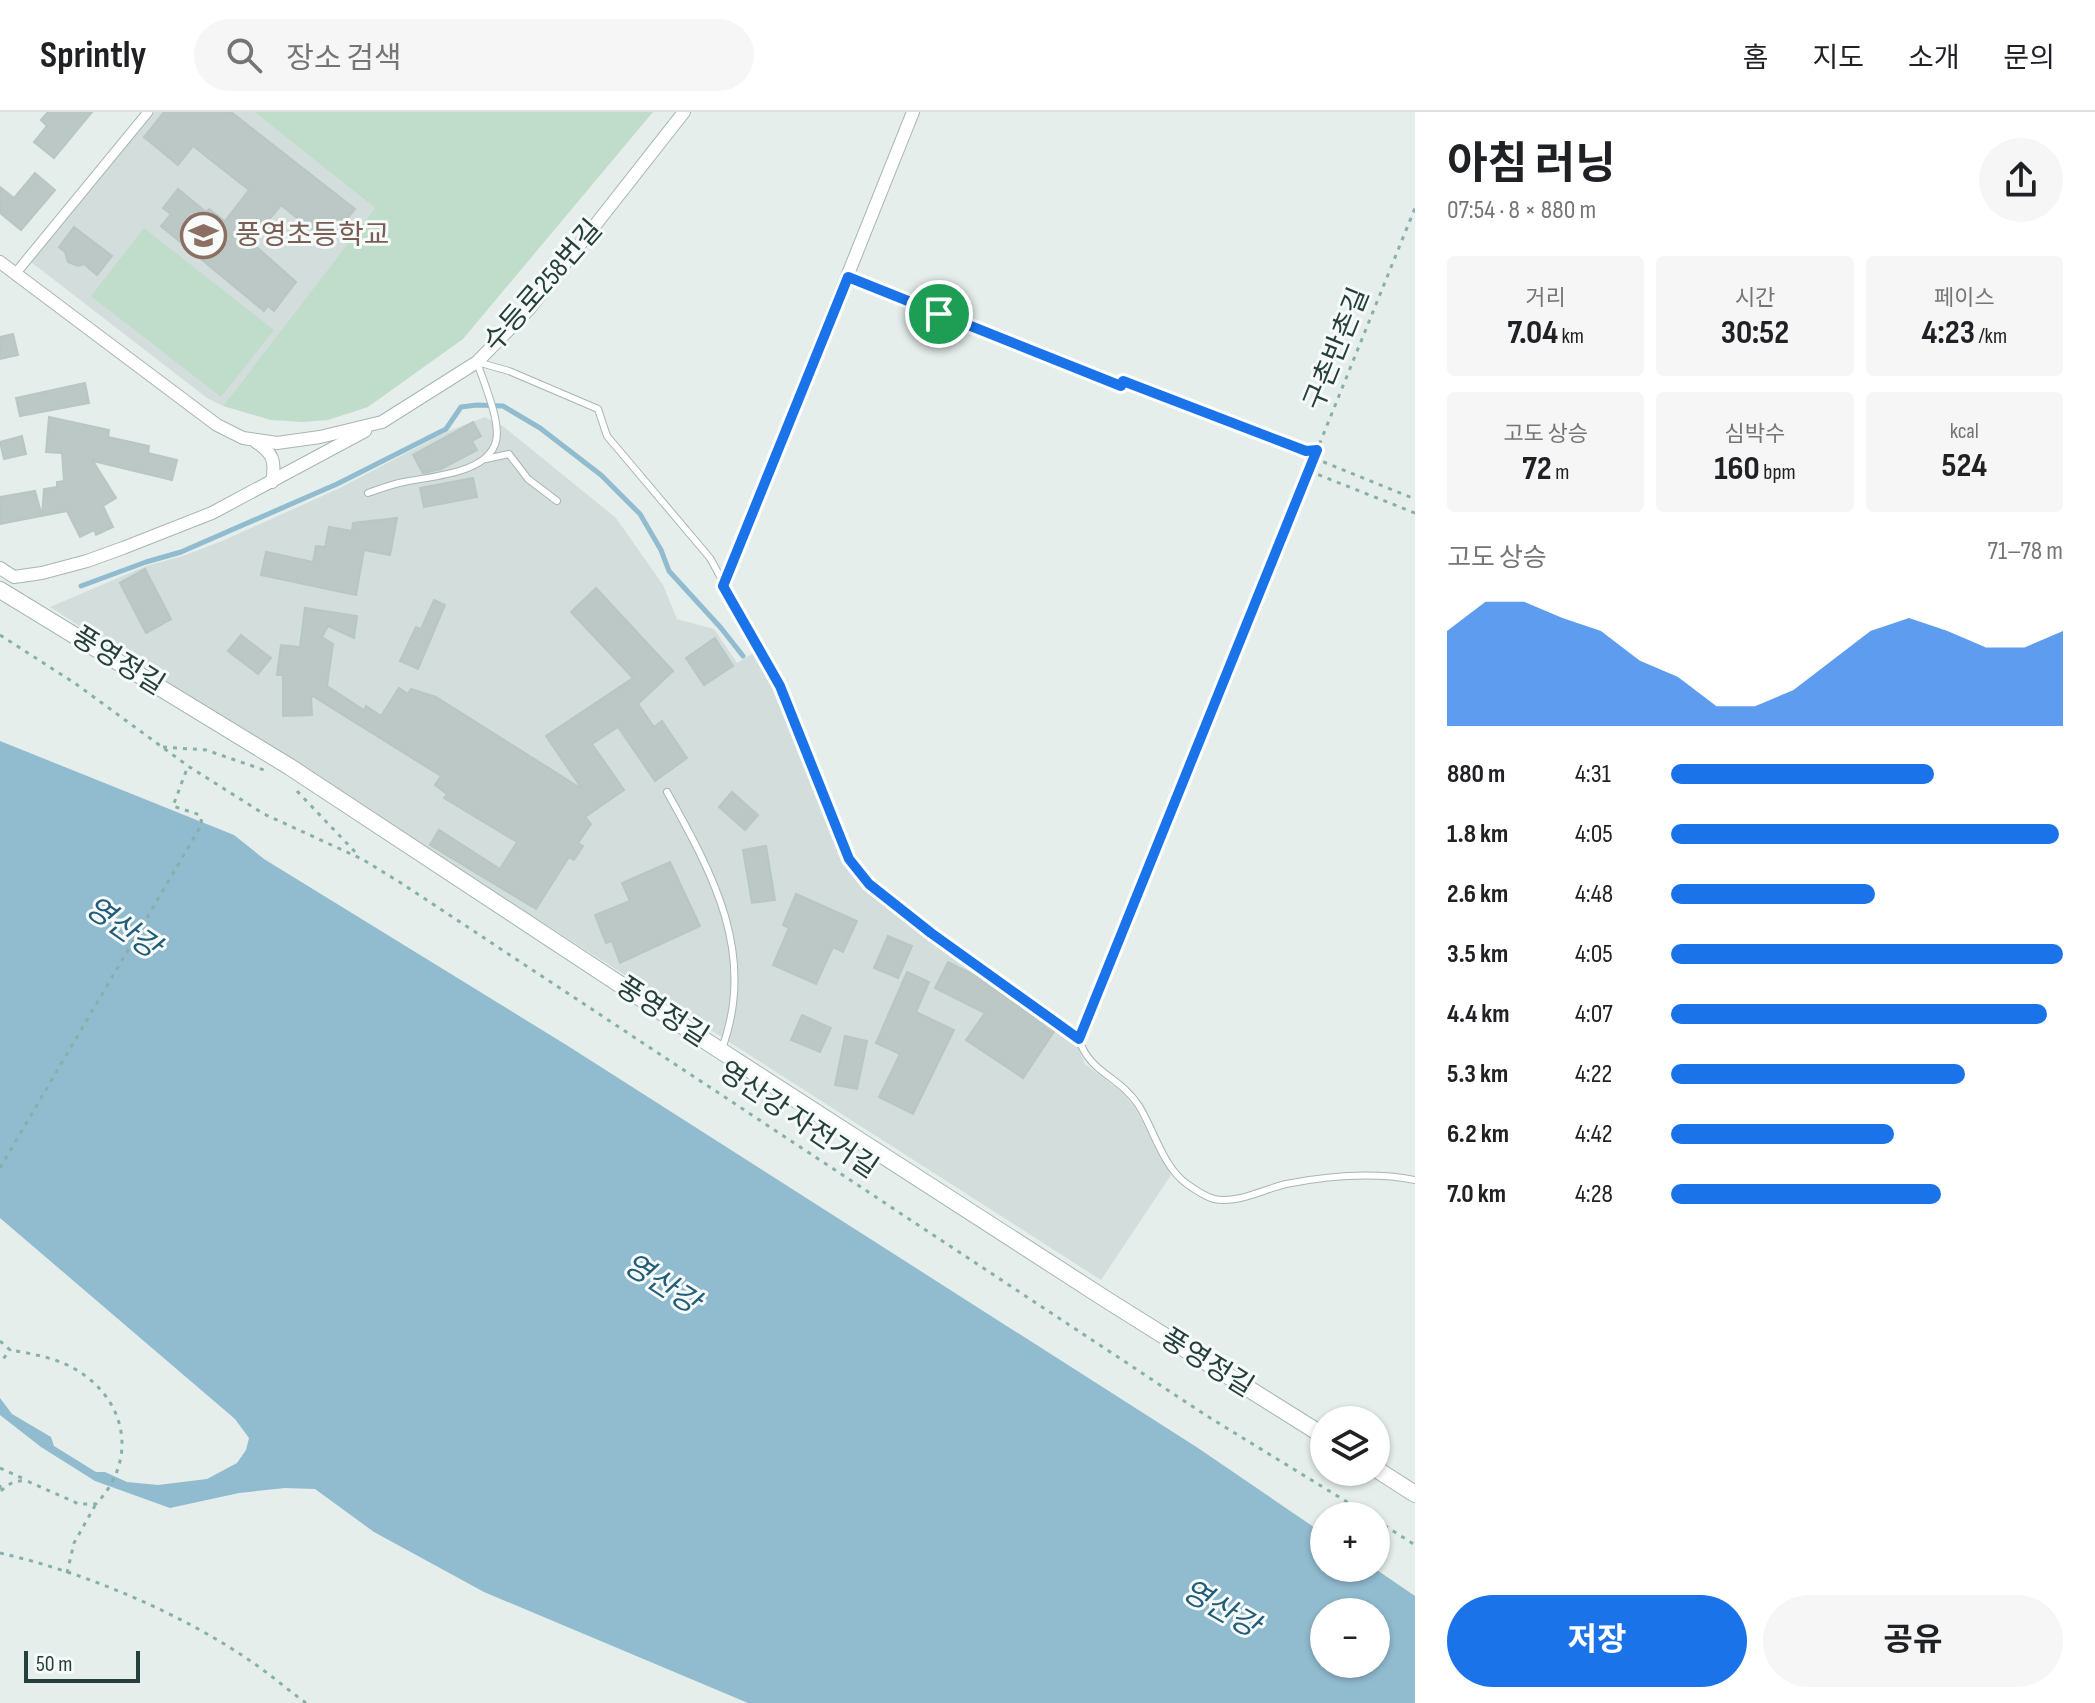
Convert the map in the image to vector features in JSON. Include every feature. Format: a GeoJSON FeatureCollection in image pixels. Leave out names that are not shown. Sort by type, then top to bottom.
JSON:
{"type":"FeatureCollection","features":[{"type":"Feature","properties":{"kind":"street"},"geometry":{"type":"LineString","coordinates":[[15,274],[148,112]]}},
{"type":"Feature","properties":{"kind":"street","name":"수등로258번길"},"geometry":{"type":"LineString","coordinates":[[0,262],[217,425],[243,438],[277,443],[320,437],[382,422],[477,362],[530,308],[684,112]]}},
{"type":"Feature","properties":{"kind":"street"},"geometry":{"type":"LineString","coordinates":[[723,586],[913,112]]}},
{"type":"Feature","properties":{"kind":"street"},"geometry":{"type":"LineString","coordinates":[[0,568],[14,577],[87,561],[212,513],[382,422]]}},
{"type":"Feature","properties":{"kind":"street"},"geometry":{"type":"LineString","coordinates":[[253,440],[270,451],[276,464],[272,482]]}},
{"type":"Feature","properties":{"kind":"street","name":"풍영정길"},"geometry":{"type":"LineString","coordinates":[[0,590],[290,767],[721,1051],[1310,1427]]}},
{"type":"Feature","properties":{"kind":"street"},"geometry":{"type":"LineString","coordinates":[[1390,1478],[1415,1494]]}},
{"type":"Feature","properties":{"kind":"lane"},"geometry":{"type":"LineString","coordinates":[[477,362],[494,417],[496,440],[486,459]]}},
{"type":"Feature","properties":{"kind":"lane"},"geometry":{"type":"LineString","coordinates":[[477,362],[509,371],[598,409],[607,436],[710,558],[780,686],[849,859],[869,884],[931,933],[1079,1039],[1089,1061],[1127,1089],[1175,1172],[1186,1184],[1214,1199],[1231,1199],[1286,1185],[1343,1177],[1415,1180]]}},
{"type":"Feature","properties":{"kind":"lane"},"geometry":{"type":"LineString","coordinates":[[368,493],[402,482],[443,476],[486,459],[509,454],[528,479],[557,501]]}},
{"type":"Feature","properties":{"kind":"lane"},"geometry":{"type":"LineString","coordinates":[[667,792],[706,862],[728,926],[734,1010],[721,1051]]}},
{"type":"Feature","properties":{"kind":"path","name":"구촌반촌길"},"geometry":{"type":"LineString","coordinates":[[1079,1039],[1415,208]]}},
{"type":"Feature","properties":{"kind":"path"},"geometry":{"type":"LineString","coordinates":[[848,277],[1121,386],[1123,381],[1306,451],[1317,450]]}},
{"type":"Feature","properties":{"kind":"path"},"geometry":{"type":"LineString","coordinates":[[1314,458],[1415,499]]}},
{"type":"Feature","properties":{"kind":"path"},"geometry":{"type":"LineString","coordinates":[[1309,471],[1415,513]]}},
{"type":"Feature","properties":{"kind":"path","name":"영산강 자전거길"},"geometry":{"type":"LineString","coordinates":[[0,635],[76,684],[188,766],[264,814],[362,859],[523,962],[1207,1416],[1347,1502]]}},
{"type":"Feature","properties":{"kind":"path"},"geometry":{"type":"LineString","coordinates":[[163,747],[206,750],[267,772]]}},
{"type":"Feature","properties":{"kind":"path"},"geometry":{"type":"LineString","coordinates":[[0,1168],[202,824],[200,815],[173,806],[188,766]]}},
{"type":"Feature","properties":{"kind":"path"},"geometry":{"type":"LineString","coordinates":[[294,789],[362,859]]}},
{"type":"Feature","properties":{"kind":"path"},"geometry":{"type":"LineString","coordinates":[[0,1341],[10,1350],[53,1360],[84,1376],[99,1389],[118,1415],[124,1439],[115,1476],[74,1543],[67,1573]]}},
{"type":"Feature","properties":{"kind":"path"},"geometry":{"type":"LineString","coordinates":[[0,1363],[10,1350]]}},
{"type":"Feature","properties":{"kind":"path"},"geometry":{"type":"LineString","coordinates":[[0,1468],[79,1504],[96,1504]]}},
{"type":"Feature","properties":{"kind":"path"},"geometry":{"type":"LineString","coordinates":[[1,1492],[10,1483],[27,1481]]}},
{"type":"Feature","properties":{"kind":"path"},"geometry":{"type":"LineString","coordinates":[[0,1485],[1,1492]]}},
{"type":"Feature","properties":{"kind":"path"},"geometry":{"type":"LineString","coordinates":[[1390,1529],[1415,1545]]}},
{"type":"Feature","properties":{"kind":"path"},"geometry":{"type":"LineString","coordinates":[[0,1553],[67,1573],[142,1602],[251,1662],[306,1703]]}},
{"type":"Feature","properties":{"kind":"shaded area","name":"풍영초등학교"},"geometry":{"type":"Polygon","coordinates":[[[155,112],[254,112],[375,208],[223,406],[207,398],[31,262],[155,112]]]}},
{"type":"Feature","properties":{"kind":"shaded area"},"geometry":{"type":"Polygon","coordinates":[[[485,417],[504,427],[616,518],[663,585],[677,619],[714,629],[737,663],[755,652],[776,688],[845,861],[865,887],[928,937],[1075,1041],[1085,1064],[1123,1093],[1135,1108],[1171,1175],[1101,1280],[50,607],[146,566],[222,541],[340,488],[448,431],[485,417]]]}},
{"type":"Feature","properties":{"kind":"green space"},"geometry":{"type":"Polygon","coordinates":[[[254,112],[653,112],[463,339],[368,407],[328,420],[303,422],[271,420],[223,406],[375,208],[254,112]]]}},
{"type":"Feature","properties":{"kind":"green space"},"geometry":{"type":"Polygon","coordinates":[[[144,228],[274,330],[221,397],[91,296],[144,228]]]}},
{"type":"Feature","properties":{"kind":"water","name":"영산강"},"geometry":{"type":"Polygon","coordinates":[[[0,741],[234,835],[264,859],[568,1046],[1198,1448],[1310,1524],[1310,1582],[1390,1582],[1390,1579],[1415,1596],[1415,1703],[748,1703],[484,1592],[374,1532],[315,1489],[285,1488],[239,1493],[170,1508],[95,1481],[41,1447],[0,1415],[0,1398],[12,1414],[51,1437],[54,1446],[96,1472],[105,1472],[127,1482],[158,1485],[207,1479],[237,1463],[246,1450],[249,1438],[235,1419],[0,1218],[0,741]]]}},
{"type":"Feature","properties":{"kind":"building"},"geometry":{"type":"Polygon","coordinates":[[[48,112],[92,112],[54,158],[34,142],[47,126],[41,120],[48,112]]]}},
{"type":"Feature","properties":{"kind":"building"},"geometry":{"type":"Polygon","coordinates":[[[164,112],[231,112],[355,209],[328,243],[281,205],[251,242],[296,282],[274,311],[268,306],[264,311],[161,226],[171,214],[163,208],[178,189],[206,212],[209,209],[225,221],[249,190],[193,146],[178,165],[144,137],[164,112]]]}},
{"type":"Feature","properties":{"kind":"building"},"geometry":{"type":"Polygon","coordinates":[[[35,173],[55,190],[21,230],[0,213],[0,187],[14,198],[35,173]]]}},
{"type":"Feature","properties":{"kind":"building"},"geometry":{"type":"Polygon","coordinates":[[[74,227],[112,256],[97,275],[84,264],[78,266],[68,262],[65,252],[59,247],[74,227]]]}},
{"type":"Feature","properties":{"kind":"building"},"geometry":{"type":"Polygon","coordinates":[[[13,334],[18,355],[0,359],[0,337],[13,334]]]}},
{"type":"Feature","properties":{"kind":"building"},"geometry":{"type":"Polygon","coordinates":[[[85,383],[89,403],[20,416],[16,398],[85,383]]]}},
{"type":"Feature","properties":{"kind":"building"},"geometry":{"type":"Polygon","coordinates":[[[49,417],[109,430],[108,437],[149,446],[148,453],[177,460],[172,480],[93,461],[116,498],[103,506],[113,527],[96,535],[94,530],[80,537],[67,511],[42,516],[44,489],[57,487],[57,482],[64,481],[62,453],[46,452],[49,417]]]}},
{"type":"Feature","properties":{"kind":"building"},"geometry":{"type":"Polygon","coordinates":[[[473,422],[481,436],[472,441],[477,450],[441,469],[423,473],[413,455],[473,422]]]}},
{"type":"Feature","properties":{"kind":"building"},"geometry":{"type":"Polygon","coordinates":[[[22,436],[26,454],[4,459],[0,442],[22,436]]]}},
{"type":"Feature","properties":{"kind":"building"},"geometry":{"type":"Polygon","coordinates":[[[473,478],[477,497],[424,507],[420,488],[473,478]]]}},
{"type":"Feature","properties":{"kind":"building"},"geometry":{"type":"Polygon","coordinates":[[[35,491],[42,516],[0,524],[0,497],[35,491]]]}},
{"type":"Feature","properties":{"kind":"building"},"geometry":{"type":"Polygon","coordinates":[[[397,518],[390,555],[364,550],[356,595],[261,575],[266,552],[313,562],[316,546],[325,547],[329,527],[352,531],[353,523],[397,518]]]}},
{"type":"Feature","properties":{"kind":"building"},"geometry":{"type":"Polygon","coordinates":[[[145,569],[171,619],[146,633],[120,583],[145,569]]]}},
{"type":"Feature","properties":{"kind":"building"},"geometry":{"type":"Polygon","coordinates":[[[596,588],[673,671],[638,704],[654,727],[662,721],[687,758],[655,781],[618,727],[592,744],[624,790],[585,817],[591,824],[578,843],[583,846],[574,860],[569,857],[536,909],[430,845],[439,830],[500,869],[517,842],[444,798],[447,794],[435,785],[441,776],[311,695],[312,715],[283,716],[283,675],[277,675],[281,645],[300,647],[305,608],[357,616],[354,638],[328,626],[322,637],[333,644],[327,686],[364,710],[366,706],[381,716],[399,688],[408,694],[411,689],[436,697],[582,789],[546,736],[633,678],[571,612],[596,588]]]}},
{"type":"Feature","properties":{"kind":"building"},"geometry":{"type":"Polygon","coordinates":[[[434,600],[445,605],[418,669],[400,661],[416,627],[421,629],[434,600]]]}},
{"type":"Feature","properties":{"kind":"building"},"geometry":{"type":"Polygon","coordinates":[[[241,635],[271,658],[258,674],[228,651],[241,635]]]}},
{"type":"Feature","properties":{"kind":"building"},"geometry":{"type":"Polygon","coordinates":[[[715,638],[733,666],[704,685],[686,658],[715,638]]]}},
{"type":"Feature","properties":{"kind":"building"},"geometry":{"type":"Polygon","coordinates":[[[732,792],[758,815],[745,830],[719,807],[732,792]]]}},
{"type":"Feature","properties":{"kind":"building"},"geometry":{"type":"Polygon","coordinates":[[[766,846],[775,900],[752,903],[743,850],[766,846]]]}},
{"type":"Feature","properties":{"kind":"building"},"geometry":{"type":"Polygon","coordinates":[[[670,862],[700,926],[620,963],[612,941],[606,943],[595,915],[630,901],[622,883],[670,862]]]}},
{"type":"Feature","properties":{"kind":"building"},"geometry":{"type":"Polygon","coordinates":[[[796,894],[857,921],[843,952],[833,947],[816,984],[773,965],[789,928],[783,925],[796,894]]]}},
{"type":"Feature","properties":{"kind":"building"},"geometry":{"type":"Polygon","coordinates":[[[888,936],[912,946],[898,978],[874,968],[888,936]]]}},
{"type":"Feature","properties":{"kind":"building"},"geometry":{"type":"Polygon","coordinates":[[[948,962],[987,982],[1055,1030],[1023,1078],[966,1040],[985,1013],[935,988],[948,962]]]}},
{"type":"Feature","properties":{"kind":"building"},"geometry":{"type":"Polygon","coordinates":[[[907,972],[929,982],[916,1012],[954,1030],[913,1114],[879,1097],[900,1054],[876,1043],[907,972]]]}},
{"type":"Feature","properties":{"kind":"building"},"geometry":{"type":"Polygon","coordinates":[[[802,1015],[831,1028],[820,1052],[791,1040],[802,1015]]]}},
{"type":"Feature","properties":{"kind":"building"},"geometry":{"type":"Polygon","coordinates":[[[845,1036],[867,1041],[857,1089],[835,1085],[845,1036]]]}},
{"type":"Feature","properties":{"kind":"waterway"},"geometry":{"type":"LineString","coordinates":[[81,586],[181,552],[337,484],[446,429],[461,407],[503,406],[540,428],[601,475],[640,514],[669,571],[743,656]]}},
{"type":"Feature","properties":{"kind":"place","name":"풍영초등학교"},"geometry":{"type":"Point","coordinates":[204,235]}},
{"type":"Feature","properties":{"kind":"route"},"geometry":{"type":"LineString","coordinates":[[848,277],[939,314],[1121,386],[1123,381],[1306,451],[1317,450],[1079,1039],[931,933],[869,884],[849,859],[780,686],[723,586],[848,277]]}}]}
